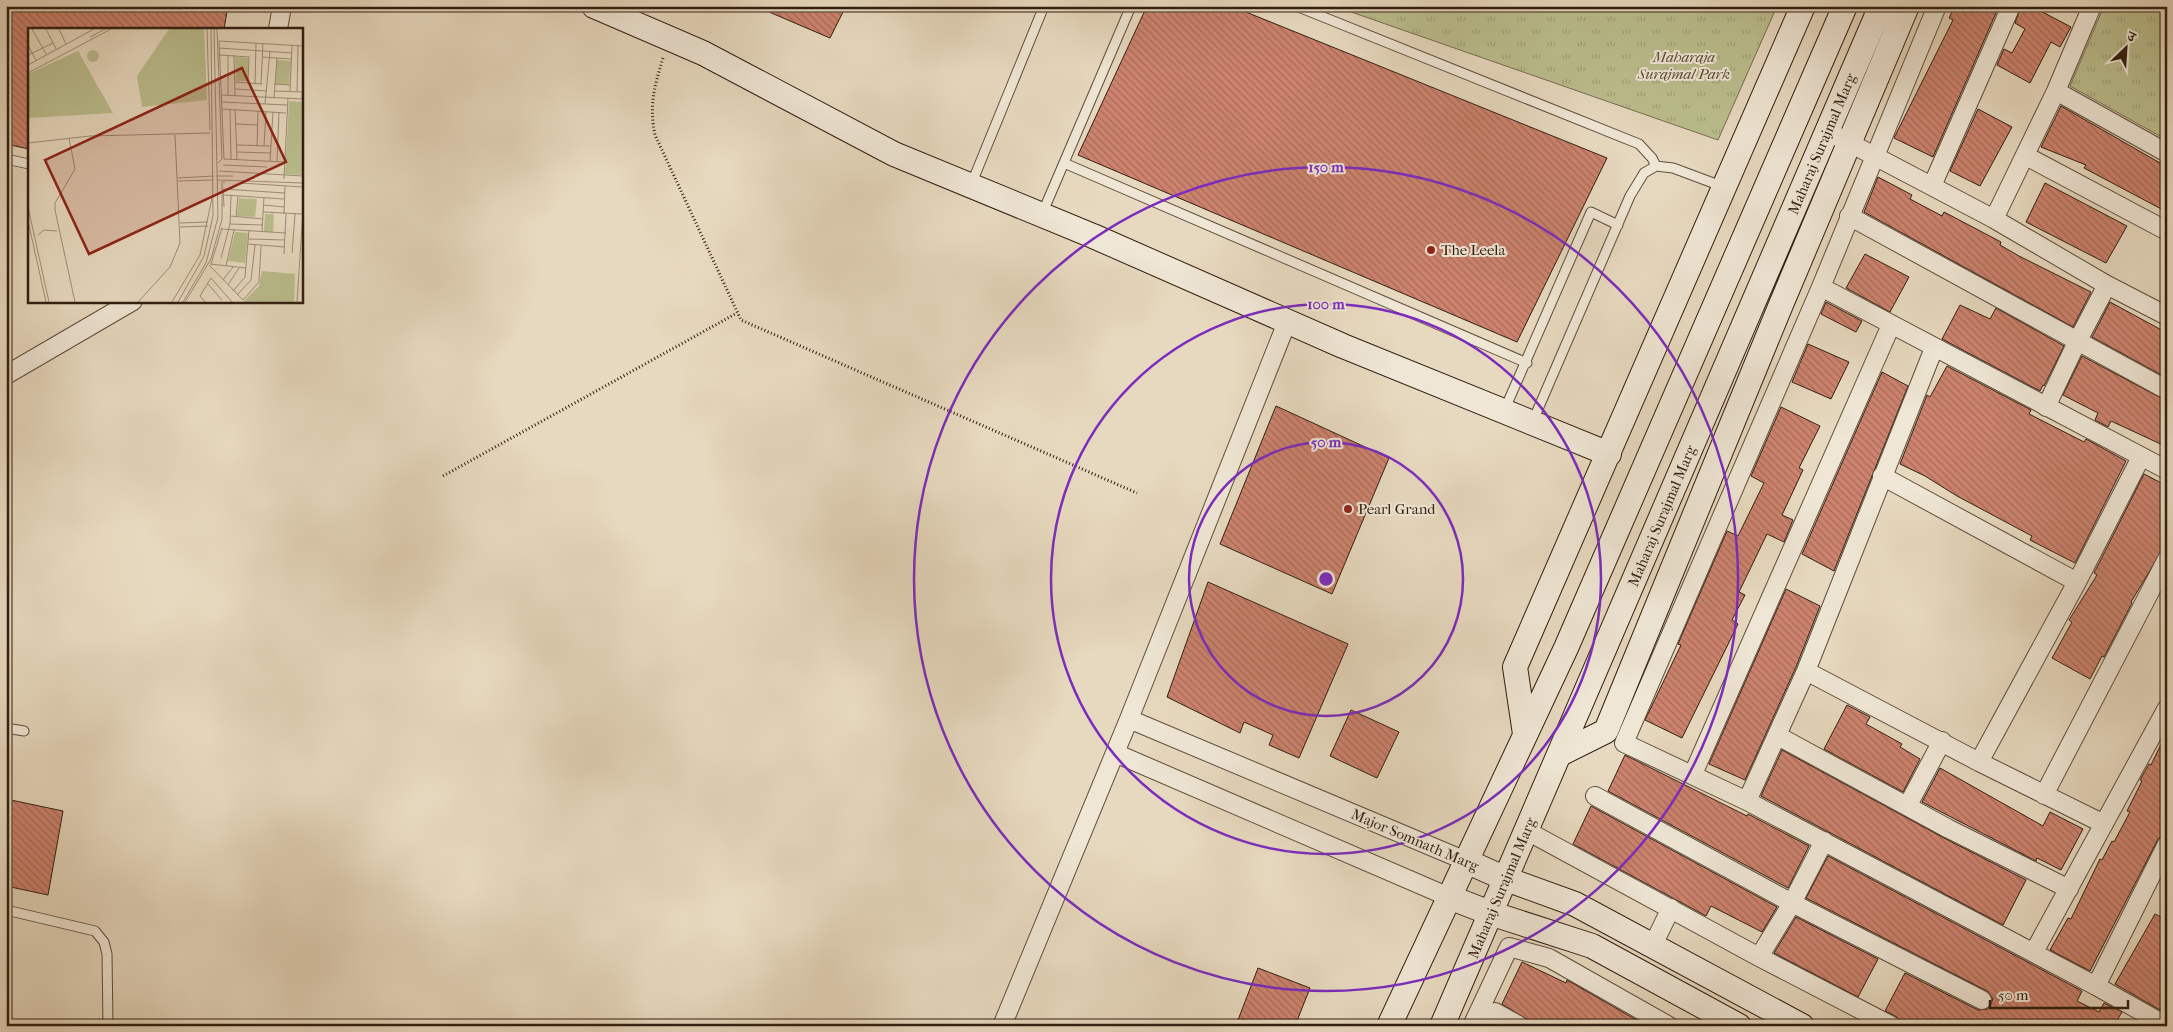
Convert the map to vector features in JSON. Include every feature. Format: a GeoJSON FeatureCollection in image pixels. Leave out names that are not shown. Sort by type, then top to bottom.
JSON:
{"type":"FeatureCollection","features":[{"type":"Feature","properties":{"kind":"main road"},"geometry":{"type":"LineString","coordinates":[[594,6],[703,53],[894,154],[1042,215],[1287,322],[1609,454]]}},
{"type":"Feature","properties":{"kind":"main road"},"geometry":{"type":"LineString","coordinates":[[1525,734],[1514,667],[1609,454],[1803,6]]}},
{"type":"Feature","properties":{"kind":"main road"},"geometry":{"type":"LineString","coordinates":[[1389,1026],[1566,648],[1845,6]]}},
{"type":"Feature","properties":{"kind":"main road","name":"Maharaj Surajmal Marg"},"geometry":{"type":"LineString","coordinates":[[1442,1026],[1881,6]]}},
{"type":"Feature","properties":{"kind":"main road"},"geometry":{"type":"LineString","coordinates":[[1560,754],[1606,731],[1907,6]]}},
{"type":"Feature","properties":{"kind":"main road"},"geometry":{"type":"LineString","coordinates":[[1758,110],[1792,128]]}},
{"type":"Feature","properties":{"kind":"main road","name":"Major Somnath Marg"},"geometry":{"type":"LineString","coordinates":[[1466,861],[1506,879],[1575,904],[1802,1026]]}},
{"type":"Feature","properties":{"kind":"main road"},"geometry":{"type":"LineString","coordinates":[[1449,897],[1490,913],[1592,946],[1739,1026]]}},
{"type":"Feature","properties":{"kind":"street"},"geometry":{"type":"LineString","coordinates":[[278,28],[282,6]]}},
{"type":"Feature","properties":{"kind":"street"},"geometry":{"type":"LineString","coordinates":[[1937,6],[1821,287],[1624,743],[1747,801],[2163,1021]]}},
{"type":"Feature","properties":{"kind":"street"},"geometry":{"type":"LineString","coordinates":[[1932,186],[2012,6]]}},
{"type":"Feature","properties":{"kind":"street"},"geometry":{"type":"LineString","coordinates":[[1994,219],[2056,91],[2092,6]]}},
{"type":"Feature","properties":{"kind":"street"},"geometry":{"type":"LineString","coordinates":[[2056,91],[2167,153]]}},
{"type":"Feature","properties":{"kind":"street"},"geometry":{"type":"LineString","coordinates":[[1827,131],[1994,219],[2108,285],[2167,316]]}},
{"type":"Feature","properties":{"kind":"street"},"geometry":{"type":"LineString","coordinates":[[2026,156],[2167,231]]}},
{"type":"Feature","properties":{"kind":"street"},"geometry":{"type":"LineString","coordinates":[[1849,216],[2076,342],[2167,390]]}},
{"type":"Feature","properties":{"kind":"street"},"geometry":{"type":"LineString","coordinates":[[2046,407],[2076,342],[2108,285]]}},
{"type":"Feature","properties":{"kind":"street"},"geometry":{"type":"LineString","coordinates":[[1821,287],[2167,470]]}},
{"type":"Feature","properties":{"kind":"street"},"geometry":{"type":"LineString","coordinates":[[6,375],[131,302]]}},
{"type":"Feature","properties":{"kind":"street"},"geometry":{"type":"LineString","coordinates":[[1002,1026],[1129,719],[1287,322]]}},
{"type":"Feature","properties":{"kind":"street"},"geometry":{"type":"LineString","coordinates":[[1693,774],[1892,325]]}},
{"type":"Feature","properties":{"kind":"street"},"geometry":{"type":"LineString","coordinates":[[1747,801],[1806,671],[1934,348]]}},
{"type":"Feature","properties":{"kind":"street"},"geometry":{"type":"LineString","coordinates":[[1979,762],[2077,582],[2141,457]]}},
{"type":"Feature","properties":{"kind":"street"},"geometry":{"type":"LineString","coordinates":[[1882,476],[2077,582]]}},
{"type":"Feature","properties":{"kind":"street"},"geometry":{"type":"LineString","coordinates":[[2044,794],[2167,559]]}},
{"type":"Feature","properties":{"kind":"street"},"geometry":{"type":"LineString","coordinates":[[1806,671],[1979,762],[2104,824]]}},
{"type":"Feature","properties":{"kind":"street"},"geometry":{"type":"LineString","coordinates":[[2034,952],[2167,708]]}},
{"type":"Feature","properties":{"kind":"street","name":"Major Somnath Marg"},"geometry":{"type":"LineString","coordinates":[[1129,719],[1466,861]]}},
{"type":"Feature","properties":{"kind":"street"},"geometry":{"type":"LineString","coordinates":[[1778,736],[1950,829],[2069,889]]}},
{"type":"Feature","properties":{"kind":"street"},"geometry":{"type":"LineString","coordinates":[[1908,805],[1942,741]]}},
{"type":"Feature","properties":{"kind":"street"},"geometry":{"type":"LineString","coordinates":[[1115,753],[1449,897]]}},
{"type":"Feature","properties":{"kind":"street"},"geometry":{"type":"LineString","coordinates":[[1595,796],[1792,903],[1982,1000]]}},
{"type":"Feature","properties":{"kind":"street"},"geometry":{"type":"LineString","coordinates":[[1527,831],[1759,957],[1892,1026]]}},
{"type":"Feature","properties":{"kind":"street"},"geometry":{"type":"LineString","coordinates":[[1759,957],[1792,903],[1824,842]]}},
{"type":"Feature","properties":{"kind":"street"},"geometry":{"type":"LineString","coordinates":[[2096,986],[2167,844]]}},
{"type":"Feature","properties":{"kind":"street"},"geometry":{"type":"LineString","coordinates":[[1653,946],[1671,908]]}},
{"type":"Feature","properties":{"kind":"street"},"geometry":{"type":"LineString","coordinates":[[1472,1026],[1509,947],[1550,958],[1669,1026]]}},
{"type":"Feature","properties":{"kind":"street"},"geometry":{"type":"LineString","coordinates":[[1490,1026],[1495,1012],[1520,1026]]}},
{"type":"Feature","properties":{"kind":"lane"},"geometry":{"type":"LineString","coordinates":[[971,185],[1044,6]]}},
{"type":"Feature","properties":{"kind":"lane"},"geometry":{"type":"LineString","coordinates":[[1042,215],[1131,6]]}},
{"type":"Feature","properties":{"kind":"lane"},"geometry":{"type":"LineString","coordinates":[[1296,6],[1638,144],[1652,158],[1656,166]]}},
{"type":"Feature","properties":{"kind":"lane"},"geometry":{"type":"LineString","coordinates":[[6,159],[28,164]]}},
{"type":"Feature","properties":{"kind":"lane"},"geometry":{"type":"LineString","coordinates":[[1064,163],[1527,362]]}},
{"type":"Feature","properties":{"kind":"lane"},"geometry":{"type":"LineString","coordinates":[[1532,423],[1630,196],[1644,173],[1656,166],[1673,168],[1724,187]]}},
{"type":"Feature","properties":{"kind":"lane"},"geometry":{"type":"LineString","coordinates":[[1504,411],[1591,212],[1618,225]]}},
{"type":"Feature","properties":{"kind":"lane"},"geometry":{"type":"LineString","coordinates":[[6,728],[24,731]]}},
{"type":"Feature","properties":{"kind":"lane"},"geometry":{"type":"LineString","coordinates":[[6,910],[95,931],[104,942],[107,954],[108,1026]]}},
{"type":"Feature","properties":{"kind":"path"},"geometry":{"type":"LineString","coordinates":[[669,38],[656,82],[651,113],[655,135],[741,320],[1137,493]]}},
{"type":"Feature","properties":{"kind":"path"},"geometry":{"type":"LineString","coordinates":[[442,476],[737,313]]}},
{"type":"Feature","properties":{"kind":"green space","name":"Maharaja Surajmal Park"},"geometry":{"type":"Polygon","coordinates":[[[1334,6],[1777,6],[1718,140],[1334,6]]]}},
{"type":"Feature","properties":{"kind":"green space"},"geometry":{"type":"Polygon","coordinates":[[[2104,6],[2167,6],[2167,140],[2070,86],[2104,6]]]}},
{"type":"Feature","properties":{"kind":"building"},"geometry":{"type":"Polygon","coordinates":[[[6,6],[228,6],[224,28],[28,28],[28,149],[6,144],[6,6]]]}},
{"type":"Feature","properties":{"kind":"building"},"geometry":{"type":"Polygon","coordinates":[[[755,6],[846,6],[830,38],[755,6]]]}},
{"type":"Feature","properties":{"kind":"building","name":"The Leela"},"geometry":{"type":"Polygon","coordinates":[[[1147,6],[1231,6],[1607,158],[1517,342],[1078,155],[1147,6]]]}},
{"type":"Feature","properties":{"kind":"building"},"geometry":{"type":"Polygon","coordinates":[[[1955,6],[1999,6],[1933,157],[1894,138],[1953,20],[1949,18],[1955,6]]]}},
{"type":"Feature","properties":{"kind":"building"},"geometry":{"type":"Polygon","coordinates":[[[2021,6],[2031,6],[2071,27],[2060,47],[2051,42],[2030,83],[1997,65],[2004,49],[2012,53],[2025,29],[2015,23],[2021,6]]]}},
{"type":"Feature","properties":{"kind":"building"},"geometry":{"type":"Polygon","coordinates":[[[2061,106],[2167,167],[2167,212],[2084,168],[2086,165],[2041,147],[2061,106]]]}},
{"type":"Feature","properties":{"kind":"building"},"geometry":{"type":"Polygon","coordinates":[[[1978,109],[2012,127],[1980,186],[1950,171],[1978,109]]]}},
{"type":"Feature","properties":{"kind":"building"},"geometry":{"type":"Polygon","coordinates":[[[1878,177],[1912,195],[1910,199],[1942,216],[1944,212],[2001,242],[2000,245],[2019,256],[2091,292],[2073,327],[1864,212],[1878,177]]]}},
{"type":"Feature","properties":{"kind":"building"},"geometry":{"type":"Polygon","coordinates":[[[2045,183],[2127,226],[2106,263],[2026,222],[2045,183]]]}},
{"type":"Feature","properties":{"kind":"building"},"geometry":{"type":"Polygon","coordinates":[[[1865,254],[1909,277],[1890,312],[1846,288],[1865,254]]]}},
{"type":"Feature","properties":{"kind":"building"},"geometry":{"type":"Polygon","coordinates":[[[1826,302],[1862,321],[1856,332],[1821,314],[1826,302]]]}},
{"type":"Feature","properties":{"kind":"building"},"geometry":{"type":"Polygon","coordinates":[[[2110,302],[2167,333],[2167,378],[2092,337],[2110,302]]]}},
{"type":"Feature","properties":{"kind":"building"},"geometry":{"type":"Polygon","coordinates":[[[1960,305],[1990,319],[1996,308],[2064,346],[2040,391],[1942,339],[1960,305]]]}},
{"type":"Feature","properties":{"kind":"building"},"geometry":{"type":"Polygon","coordinates":[[[1808,344],[1849,362],[1831,399],[1792,382],[1808,344]]]}},
{"type":"Feature","properties":{"kind":"building"},"geometry":{"type":"Polygon","coordinates":[[[2082,356],[2167,401],[2167,447],[2111,421],[2108,427],[2095,420],[2098,413],[2063,395],[2082,356]]]}},
{"type":"Feature","properties":{"kind":"building"},"geometry":{"type":"Polygon","coordinates":[[[1947,366],[2031,410],[2029,414],[2084,442],[2086,439],[2126,461],[2075,563],[2030,540],[2032,536],[1900,464],[1927,395],[1930,397],[1947,366]]]}},
{"type":"Feature","properties":{"kind":"building"},"geometry":{"type":"Polygon","coordinates":[[[1882,372],[1908,386],[1834,571],[1802,554],[1882,372]]]}},
{"type":"Feature","properties":{"kind":"building"},"geometry":{"type":"Polygon","coordinates":[[[1276,406],[1389,458],[1332,594],[1220,544],[1276,406]]]}},
{"type":"Feature","properties":{"kind":"building"},"geometry":{"type":"Polygon","coordinates":[[[1781,407],[1820,426],[1799,468],[1803,470],[1782,515],[1793,520],[1784,542],[1767,534],[1739,592],[1745,595],[1732,620],[1738,624],[1682,738],[1645,720],[1681,645],[1678,644],[1727,531],[1738,536],[1764,483],[1751,476],[1781,407]]]}},
{"type":"Feature","properties":{"kind":"building"},"geometry":{"type":"Polygon","coordinates":[[[2144,474],[2167,486],[2167,542],[2131,602],[2104,657],[2102,656],[2090,679],[2052,658],[2072,622],[2069,620],[2097,575],[2094,573],[2144,474]]]}},
{"type":"Feature","properties":{"kind":"building"},"geometry":{"type":"Polygon","coordinates":[[[1208,582],[1348,644],[1299,758],[1269,745],[1273,735],[1244,722],[1240,733],[1167,697],[1208,582]]]}},
{"type":"Feature","properties":{"kind":"building"},"geometry":{"type":"Polygon","coordinates":[[[1786,589],[1820,606],[1796,667],[1745,780],[1709,764],[1786,589]]]}},
{"type":"Feature","properties":{"kind":"building"},"geometry":{"type":"Polygon","coordinates":[[[1847,705],[1870,717],[1866,724],[1902,744],[1900,747],[1920,759],[1903,792],[1824,749],[1847,705]]]}},
{"type":"Feature","properties":{"kind":"building"},"geometry":{"type":"Polygon","coordinates":[[[1351,710],[1399,732],[1377,778],[1330,756],[1351,710]]]}},
{"type":"Feature","properties":{"kind":"building"},"geometry":{"type":"Polygon","coordinates":[[[2167,732],[2167,833],[2158,839],[2090,971],[2050,950],[2068,918],[2071,919],[2100,859],[2102,860],[2112,841],[2114,842],[2130,812],[2127,811],[2142,781],[2140,780],[2149,764],[2151,765],[2167,732]]]}},
{"type":"Feature","properties":{"kind":"building"},"geometry":{"type":"Polygon","coordinates":[[[1782,750],[2026,880],[2003,925],[1761,796],[1782,750]]]}},
{"type":"Feature","properties":{"kind":"building"},"geometry":{"type":"Polygon","coordinates":[[[1625,755],[1747,816],[1748,814],[1809,846],[1788,888],[1608,791],[1625,755]]]}},
{"type":"Feature","properties":{"kind":"building"},"geometry":{"type":"Polygon","coordinates":[[[1940,768],[2043,826],[2050,812],[2083,829],[2061,870],[2037,858],[2036,861],[1922,802],[1940,768]]]}},
{"type":"Feature","properties":{"kind":"building"},"geometry":{"type":"Polygon","coordinates":[[[6,799],[63,811],[48,895],[6,886],[6,799]]]}},
{"type":"Feature","properties":{"kind":"building"},"geometry":{"type":"Polygon","coordinates":[[[1591,806],[1777,907],[1762,932],[1711,906],[1706,916],[1573,844],[1591,806]]]}},
{"type":"Feature","properties":{"kind":"building"},"geometry":{"type":"Polygon","coordinates":[[[1828,856],[2082,991],[2077,1001],[2099,1012],[2104,1003],[2122,1012],[2116,1022],[2123,1026],[1903,1025],[1897,1017],[1885,1011],[1905,973],[1978,1010],[1988,1009],[1993,999],[1987,991],[1806,898],[1828,856]]]}},
{"type":"Feature","properties":{"kind":"building"},"geometry":{"type":"Polygon","coordinates":[[[2155,914],[2167,920],[2167,997],[2160,1010],[2115,984],[2155,914]]]}},
{"type":"Feature","properties":{"kind":"building"},"geometry":{"type":"Polygon","coordinates":[[[1796,917],[1878,959],[1858,997],[1774,953],[1796,917]]]}},
{"type":"Feature","properties":{"kind":"building"},"geometry":{"type":"Polygon","coordinates":[[[1522,962],[1566,983],[1567,980],[1647,1026],[1540,1026],[1529,1021],[1502,1004],[1522,962]]]}},
{"type":"Feature","properties":{"kind":"building"},"geometry":{"type":"Polygon","coordinates":[[[1258,968],[1310,988],[1295,1026],[1253,1026],[1238,1020],[1258,968]]]}},
{"type":"Feature","properties":{"kind":"place","name":"The Leela"},"geometry":{"type":"Point","coordinates":[1431,250]}},
{"type":"Feature","properties":{"kind":"place","name":"Pearl Grand"},"geometry":{"type":"Point","coordinates":[1348,509]}}]}
